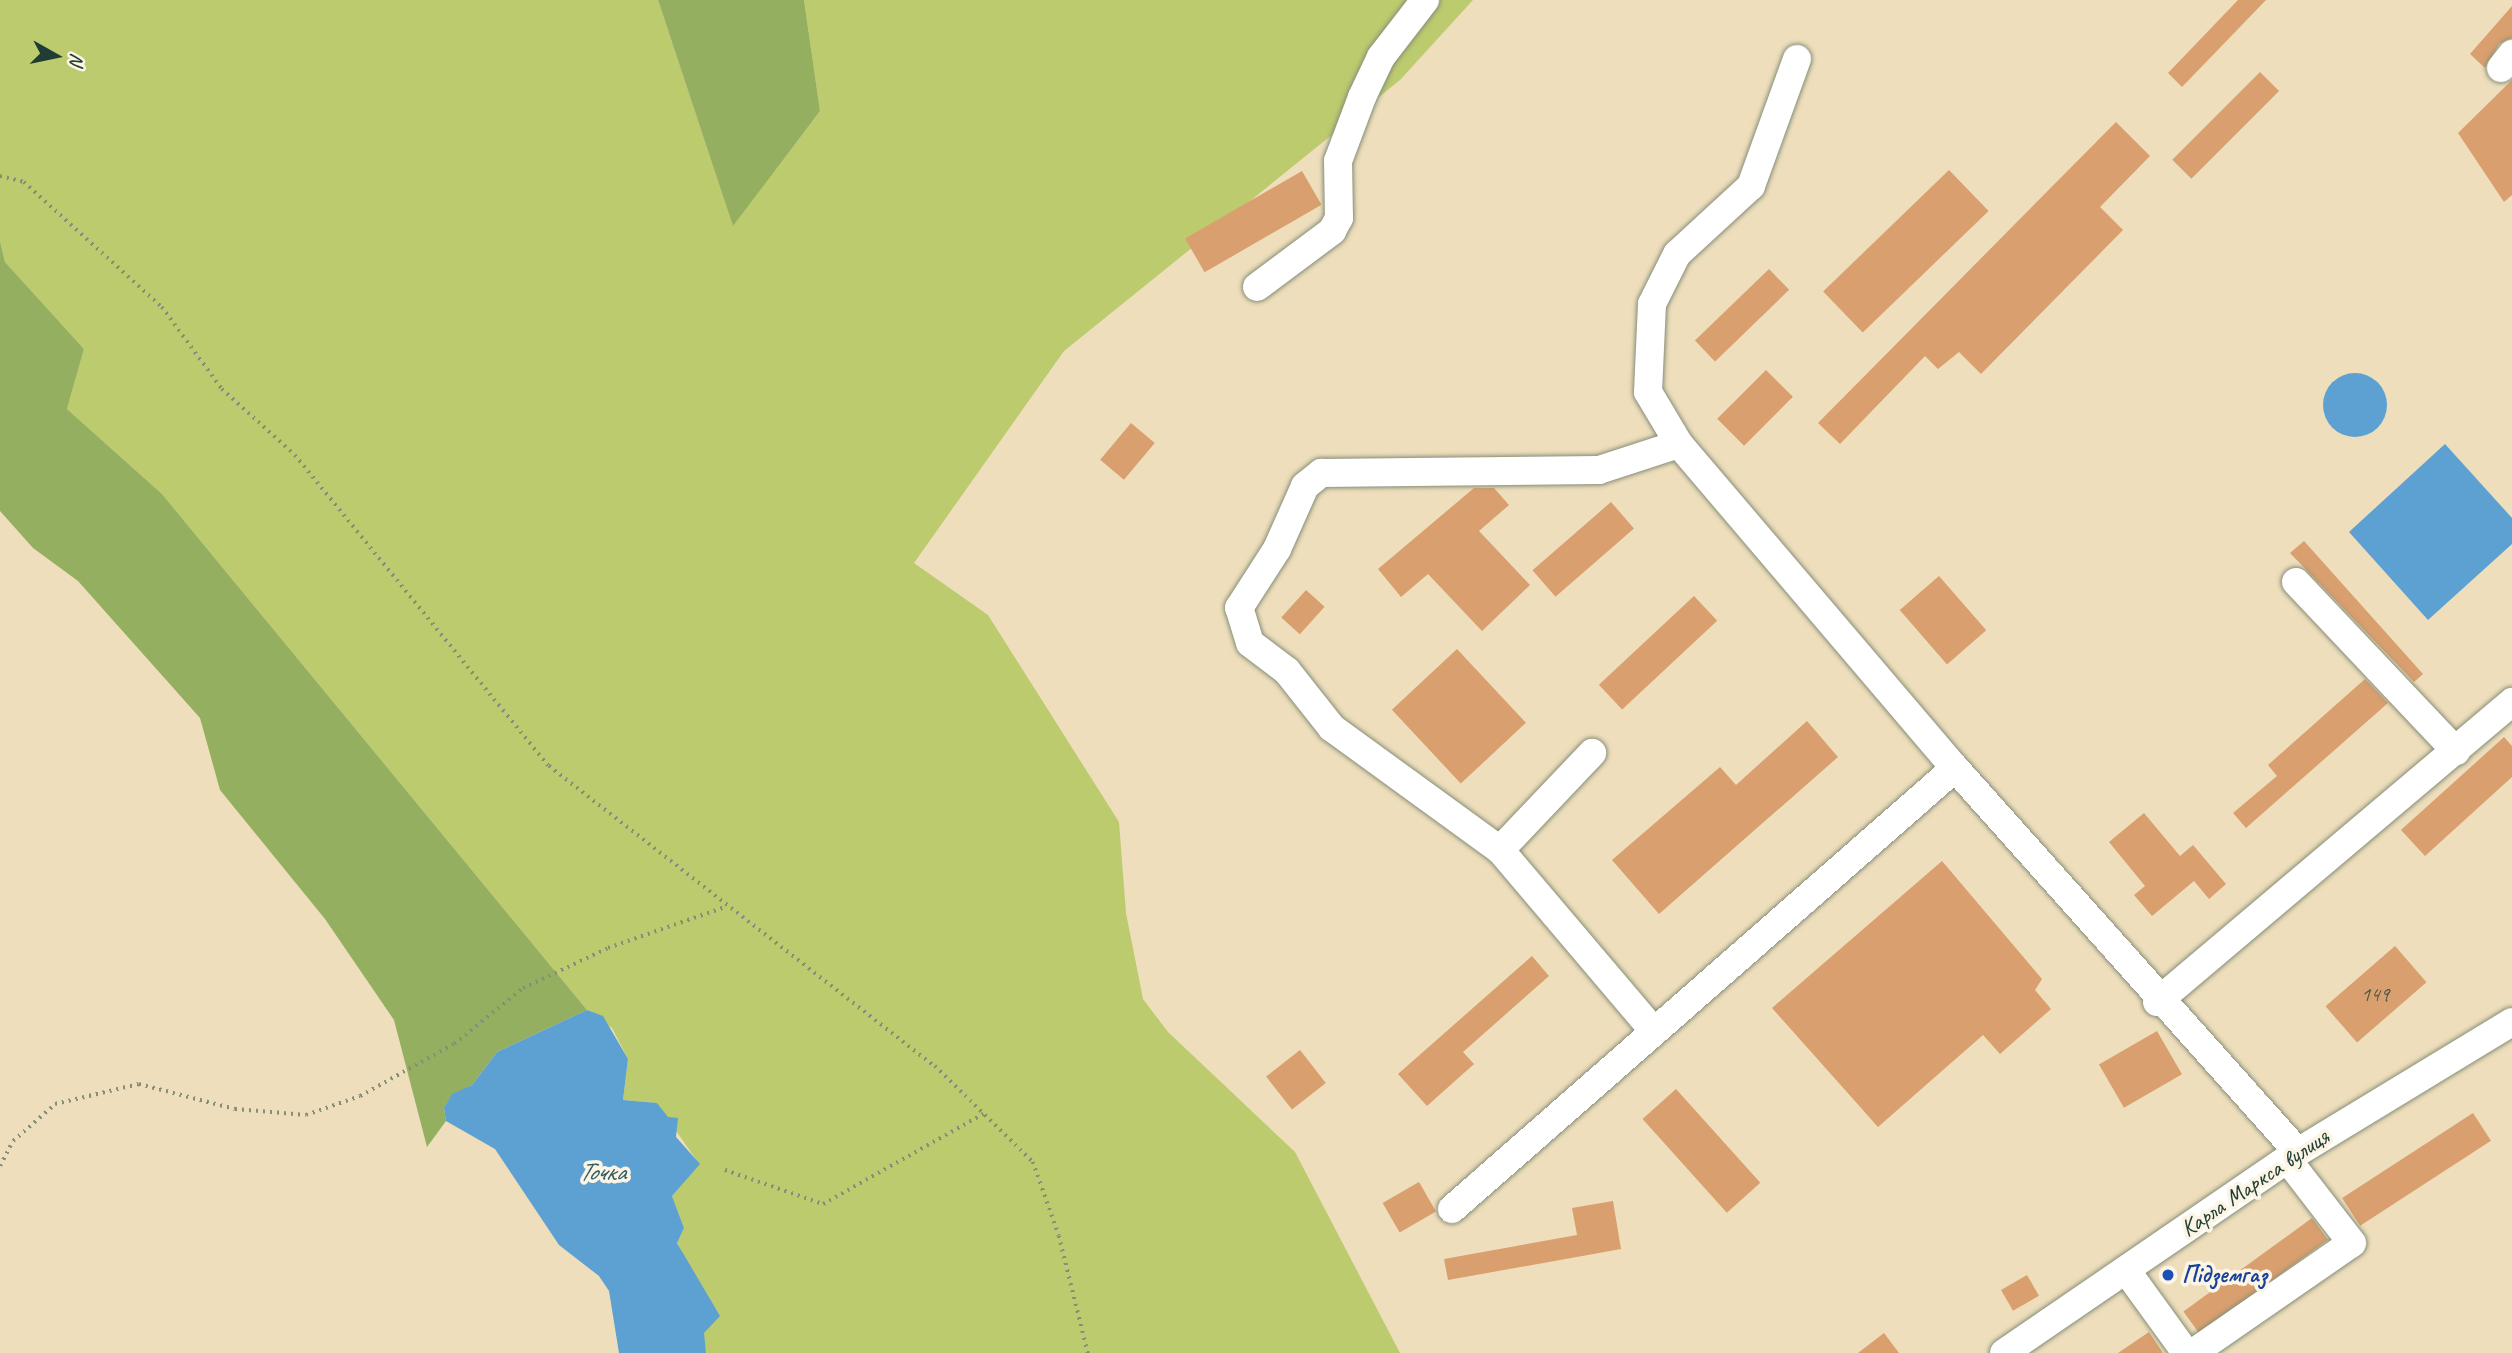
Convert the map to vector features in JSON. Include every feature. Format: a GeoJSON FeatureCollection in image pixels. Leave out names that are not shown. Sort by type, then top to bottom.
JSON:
{"type":"FeatureCollection","features":[{"type":"Feature","properties":{"kind":"street"},"geometry":{"type":"LineString","coordinates":[[1257,287],[1332,231],[1339,218],[1338,161],[1362,97],[1381,57],[1425,0]]}},
{"type":"Feature","properties":{"kind":"street"},"geometry":{"type":"LineString","coordinates":[[1797,59],[1751,186],[1677,254],[1652,304],[1648,392],[1679,444],[1955,768],[2292,1156],[2352,1243],[2193,1353]]}},
{"type":"Feature","properties":{"kind":"street"},"geometry":{"type":"LineString","coordinates":[[1652,1029],[1500,850],[1332,728],[1287,671],[1250,643],[1242,597],[1277,549],[1305,486],[1321,473],[1599,470],[1679,444]]}},
{"type":"Feature","properties":{"kind":"street"},"geometry":{"type":"LineString","coordinates":[[2296,582],[2456,751]]}},
{"type":"Feature","properties":{"kind":"street"},"geometry":{"type":"LineString","coordinates":[[2157,1002],[2512,702]]}},
{"type":"Feature","properties":{"kind":"street"},"geometry":{"type":"LineString","coordinates":[[1500,850],[1592,753]]}},
{"type":"Feature","properties":{"kind":"street"},"geometry":{"type":"LineString","coordinates":[[1452,1209],[1652,1029],[1955,768]]}},
{"type":"Feature","properties":{"kind":"street","name":"Карла Маркса вулиця"},"geometry":{"type":"LineString","coordinates":[[2004,1353],[2292,1156],[2512,1022]]}},
{"type":"Feature","properties":{"kind":"street"},"geometry":{"type":"LineString","coordinates":[[2126,1270],[2186,1353]]}},
{"type":"Feature","properties":{"kind":"path"},"geometry":{"type":"LineString","coordinates":[[0,176],[24,182],[162,307],[222,389],[295,455],[550,766],[725,907],[935,1066],[1033,1163],[1059,1236],[1088,1353]]}},
{"type":"Feature","properties":{"kind":"path"},"geometry":{"type":"LineString","coordinates":[[0,1166],[13,1141],[55,1104],[139,1084],[235,1109],[306,1115],[360,1096],[454,1044],[523,988],[608,948],[725,907]]}},
{"type":"Feature","properties":{"kind":"path"},"geometry":{"type":"LineString","coordinates":[[725,1170],[823,1204],[983,1114]]}},
{"type":"Feature","properties":{"kind":"green space"},"geometry":{"type":"Polygon","coordinates":[[[0,0],[658,0],[733,225],[820,111],[804,0],[1473,0],[1400,80],[1064,351],[914,563],[988,615],[1119,822],[1126,913],[1143,999],[1168,1032],[1295,1152],[1400,1353],[706,1353],[693,1275],[677,1242],[684,1228],[672,1196],[699,1164],[657,1103],[623,1100],[628,1059],[612,1028],[587,1010],[162,494],[67,409],[84,349],[5,262],[0,241],[0,0]]]}},
{"type":"Feature","properties":{"kind":"green space"},"geometry":{"type":"Polygon","coordinates":[[[658,0],[804,0],[820,111],[733,226],[658,0]]]}},
{"type":"Feature","properties":{"kind":"green space"},"geometry":{"type":"Polygon","coordinates":[[[0,241],[5,262],[84,349],[67,409],[162,494],[587,1010],[497,1052],[472,1085],[452,1095],[444,1108],[446,1121],[427,1147],[394,1020],[325,919],[220,790],[200,718],[78,581],[33,548],[0,511],[0,241]]]}},
{"type":"Feature","properties":{"kind":"water"},"geometry":{"type":"Polygon","coordinates":[[[2349,373],[2361,373],[2378,382],[2385,393],[2385,417],[2378,428],[2361,437],[2349,437],[2337,432],[2328,423],[2323,411],[2323,399],[2328,387],[2337,378],[2349,373]]]}},
{"type":"Feature","properties":{"kind":"water"},"geometry":{"type":"Polygon","coordinates":[[[2445,444],[2512,518],[2512,544],[2428,620],[2349,532],[2445,444]]]}},
{"type":"Feature","properties":{"kind":"water","name":"Точка"},"geometry":{"type":"Polygon","coordinates":[[[587,1010],[603,1016],[628,1059],[623,1100],[657,1103],[668,1117],[678,1118],[676,1137],[700,1164],[672,1196],[684,1228],[677,1243],[720,1316],[704,1333],[706,1353],[619,1353],[609,1291],[599,1276],[559,1245],[495,1149],[446,1121],[444,1108],[452,1094],[472,1085],[497,1052],[587,1010]]]}},
{"type":"Feature","properties":{"kind":"building"},"geometry":{"type":"Polygon","coordinates":[[[2238,0],[2266,0],[2182,87],[2168,73],[2238,0]]]}},
{"type":"Feature","properties":{"kind":"building"},"geometry":{"type":"Polygon","coordinates":[[[2512,6],[2512,38],[2499,44],[2485,68],[2470,54],[2512,6]]]}},
{"type":"Feature","properties":{"kind":"building"},"geometry":{"type":"Polygon","coordinates":[[[2260,72],[2279,91],[2191,179],[2172,160],[2260,72]]]}},
{"type":"Feature","properties":{"kind":"building"},"geometry":{"type":"Polygon","coordinates":[[[2512,80],[2512,195],[2504,202],[2458,133],[2512,80]]]}},
{"type":"Feature","properties":{"kind":"building"},"geometry":{"type":"Polygon","coordinates":[[[2116,122],[2150,156],[2100,207],[2123,230],[1981,374],[1959,352],[1938,369],[1925,356],[1840,444],[1818,423],[2116,122]]]}},
{"type":"Feature","properties":{"kind":"building"},"geometry":{"type":"Polygon","coordinates":[[[1949,170],[1989,211],[1863,333],[1823,292],[1949,170]]]}},
{"type":"Feature","properties":{"kind":"building"},"geometry":{"type":"Polygon","coordinates":[[[1302,171],[1322,205],[1205,272],[1185,238],[1302,171]]]}},
{"type":"Feature","properties":{"kind":"building"},"geometry":{"type":"Polygon","coordinates":[[[1769,269],[1789,290],[1715,361],[1695,341],[1769,269]]]}},
{"type":"Feature","properties":{"kind":"building"},"geometry":{"type":"Polygon","coordinates":[[[1766,370],[1793,397],[1744,446],[1717,419],[1766,370]]]}},
{"type":"Feature","properties":{"kind":"building"},"geometry":{"type":"Polygon","coordinates":[[[1131,423],[1155,443],[1124,480],[1100,460],[1131,423]]]}},
{"type":"Feature","properties":{"kind":"building"},"geometry":{"type":"Polygon","coordinates":[[[1474,488],[1494,488],[1509,505],[1479,531],[1530,585],[1482,631],[1428,574],[1401,597],[1378,569],[1474,488]]]}},
{"type":"Feature","properties":{"kind":"building"},"geometry":{"type":"Polygon","coordinates":[[[1611,502],[1634,528],[1555,597],[1533,570],[1611,502]]]}},
{"type":"Feature","properties":{"kind":"building"},"geometry":{"type":"Polygon","coordinates":[[[2304,541],[2423,674],[2414,682],[2290,553],[2304,541]]]}},
{"type":"Feature","properties":{"kind":"building"},"geometry":{"type":"Polygon","coordinates":[[[1939,576],[1986,630],[1947,664],[1900,610],[1939,576]]]}},
{"type":"Feature","properties":{"kind":"building"},"geometry":{"type":"Polygon","coordinates":[[[1306,590],[1325,607],[1300,634],[1281,617],[1306,590]]]}},
{"type":"Feature","properties":{"kind":"building"},"geometry":{"type":"Polygon","coordinates":[[[1694,596],[1717,621],[1622,710],[1599,685],[1694,596]]]}},
{"type":"Feature","properties":{"kind":"building"},"geometry":{"type":"Polygon","coordinates":[[[1457,649],[1526,723],[1461,784],[1392,710],[1457,649]]]}},
{"type":"Feature","properties":{"kind":"building"},"geometry":{"type":"Polygon","coordinates":[[[2365,679],[2388,703],[2246,828],[2233,813],[2277,776],[2268,765],[2365,679]]]}},
{"type":"Feature","properties":{"kind":"building"},"geometry":{"type":"Polygon","coordinates":[[[1807,721],[1838,757],[1659,914],[1612,860],[1720,767],[1736,785],[1807,721]]]}},
{"type":"Feature","properties":{"kind":"building"},"geometry":{"type":"Polygon","coordinates":[[[2504,737],[2512,746],[2512,777],[2425,856],[2401,830],[2504,737]]]}},
{"type":"Feature","properties":{"kind":"building"},"geometry":{"type":"Polygon","coordinates":[[[2144,813],[2180,856],[2193,845],[2226,884],[2209,899],[2194,881],[2152,916],[2134,895],[2145,886],[2109,842],[2144,813]]]}},
{"type":"Feature","properties":{"kind":"building"},"geometry":{"type":"Polygon","coordinates":[[[1942,861],[2042,979],[2035,990],[2051,1009],[2000,1054],[1983,1035],[1878,1127],[1772,1008],[1942,861]]]}},
{"type":"Feature","properties":{"kind":"building"},"geometry":{"type":"Polygon","coordinates":[[[2395,946],[2426,982],[2357,1043],[2326,1006],[2395,946]]]}},
{"type":"Feature","properties":{"kind":"building"},"geometry":{"type":"Polygon","coordinates":[[[1532,956],[1549,976],[1463,1052],[1474,1064],[1427,1106],[1398,1074],[1532,956]]]}},
{"type":"Feature","properties":{"kind":"building"},"geometry":{"type":"Polygon","coordinates":[[[2157,1031],[2182,1074],[2124,1108],[2099,1064],[2157,1031]]]}},
{"type":"Feature","properties":{"kind":"building"},"geometry":{"type":"Polygon","coordinates":[[[1300,1050],[1326,1083],[1292,1110],[1266,1076],[1300,1050]]]}},
{"type":"Feature","properties":{"kind":"building"},"geometry":{"type":"Polygon","coordinates":[[[1676,1089],[1760,1183],[1727,1213],[1643,1119],[1676,1089]]]}},
{"type":"Feature","properties":{"kind":"building"},"geometry":{"type":"Polygon","coordinates":[[[2473,1113],[2491,1141],[2360,1226],[2342,1198],[2473,1113]]]}},
{"type":"Feature","properties":{"kind":"building"},"geometry":{"type":"Polygon","coordinates":[[[1419,1182],[1436,1211],[1400,1232],[1383,1203],[1419,1182]]]}},
{"type":"Feature","properties":{"kind":"building"},"geometry":{"type":"Polygon","coordinates":[[[1613,1201],[1621,1249],[1448,1280],[1444,1259],[1577,1235],[1572,1208],[1613,1201]]]}},
{"type":"Feature","properties":{"kind":"building"},"geometry":{"type":"Polygon","coordinates":[[[2312,1218],[2328,1240],[2199,1333],[2183,1311],[2312,1218]]]}},
{"type":"Feature","properties":{"kind":"building"},"geometry":{"type":"Polygon","coordinates":[[[2027,1275],[2039,1296],[2013,1311],[2001,1290],[2027,1275]]]}},
{"type":"Feature","properties":{"kind":"building"},"geometry":{"type":"Polygon","coordinates":[[[2149,1332],[2163,1353],[2118,1353],[2149,1332]]]}},
{"type":"Feature","properties":{"kind":"building"},"geometry":{"type":"Polygon","coordinates":[[[1884,1333],[1899,1353],[1858,1353],[1884,1333]]]}},
{"type":"Feature","properties":{"kind":"place","name":"Підземгаз"},"geometry":{"type":"Point","coordinates":[2168,1275]}}]}
